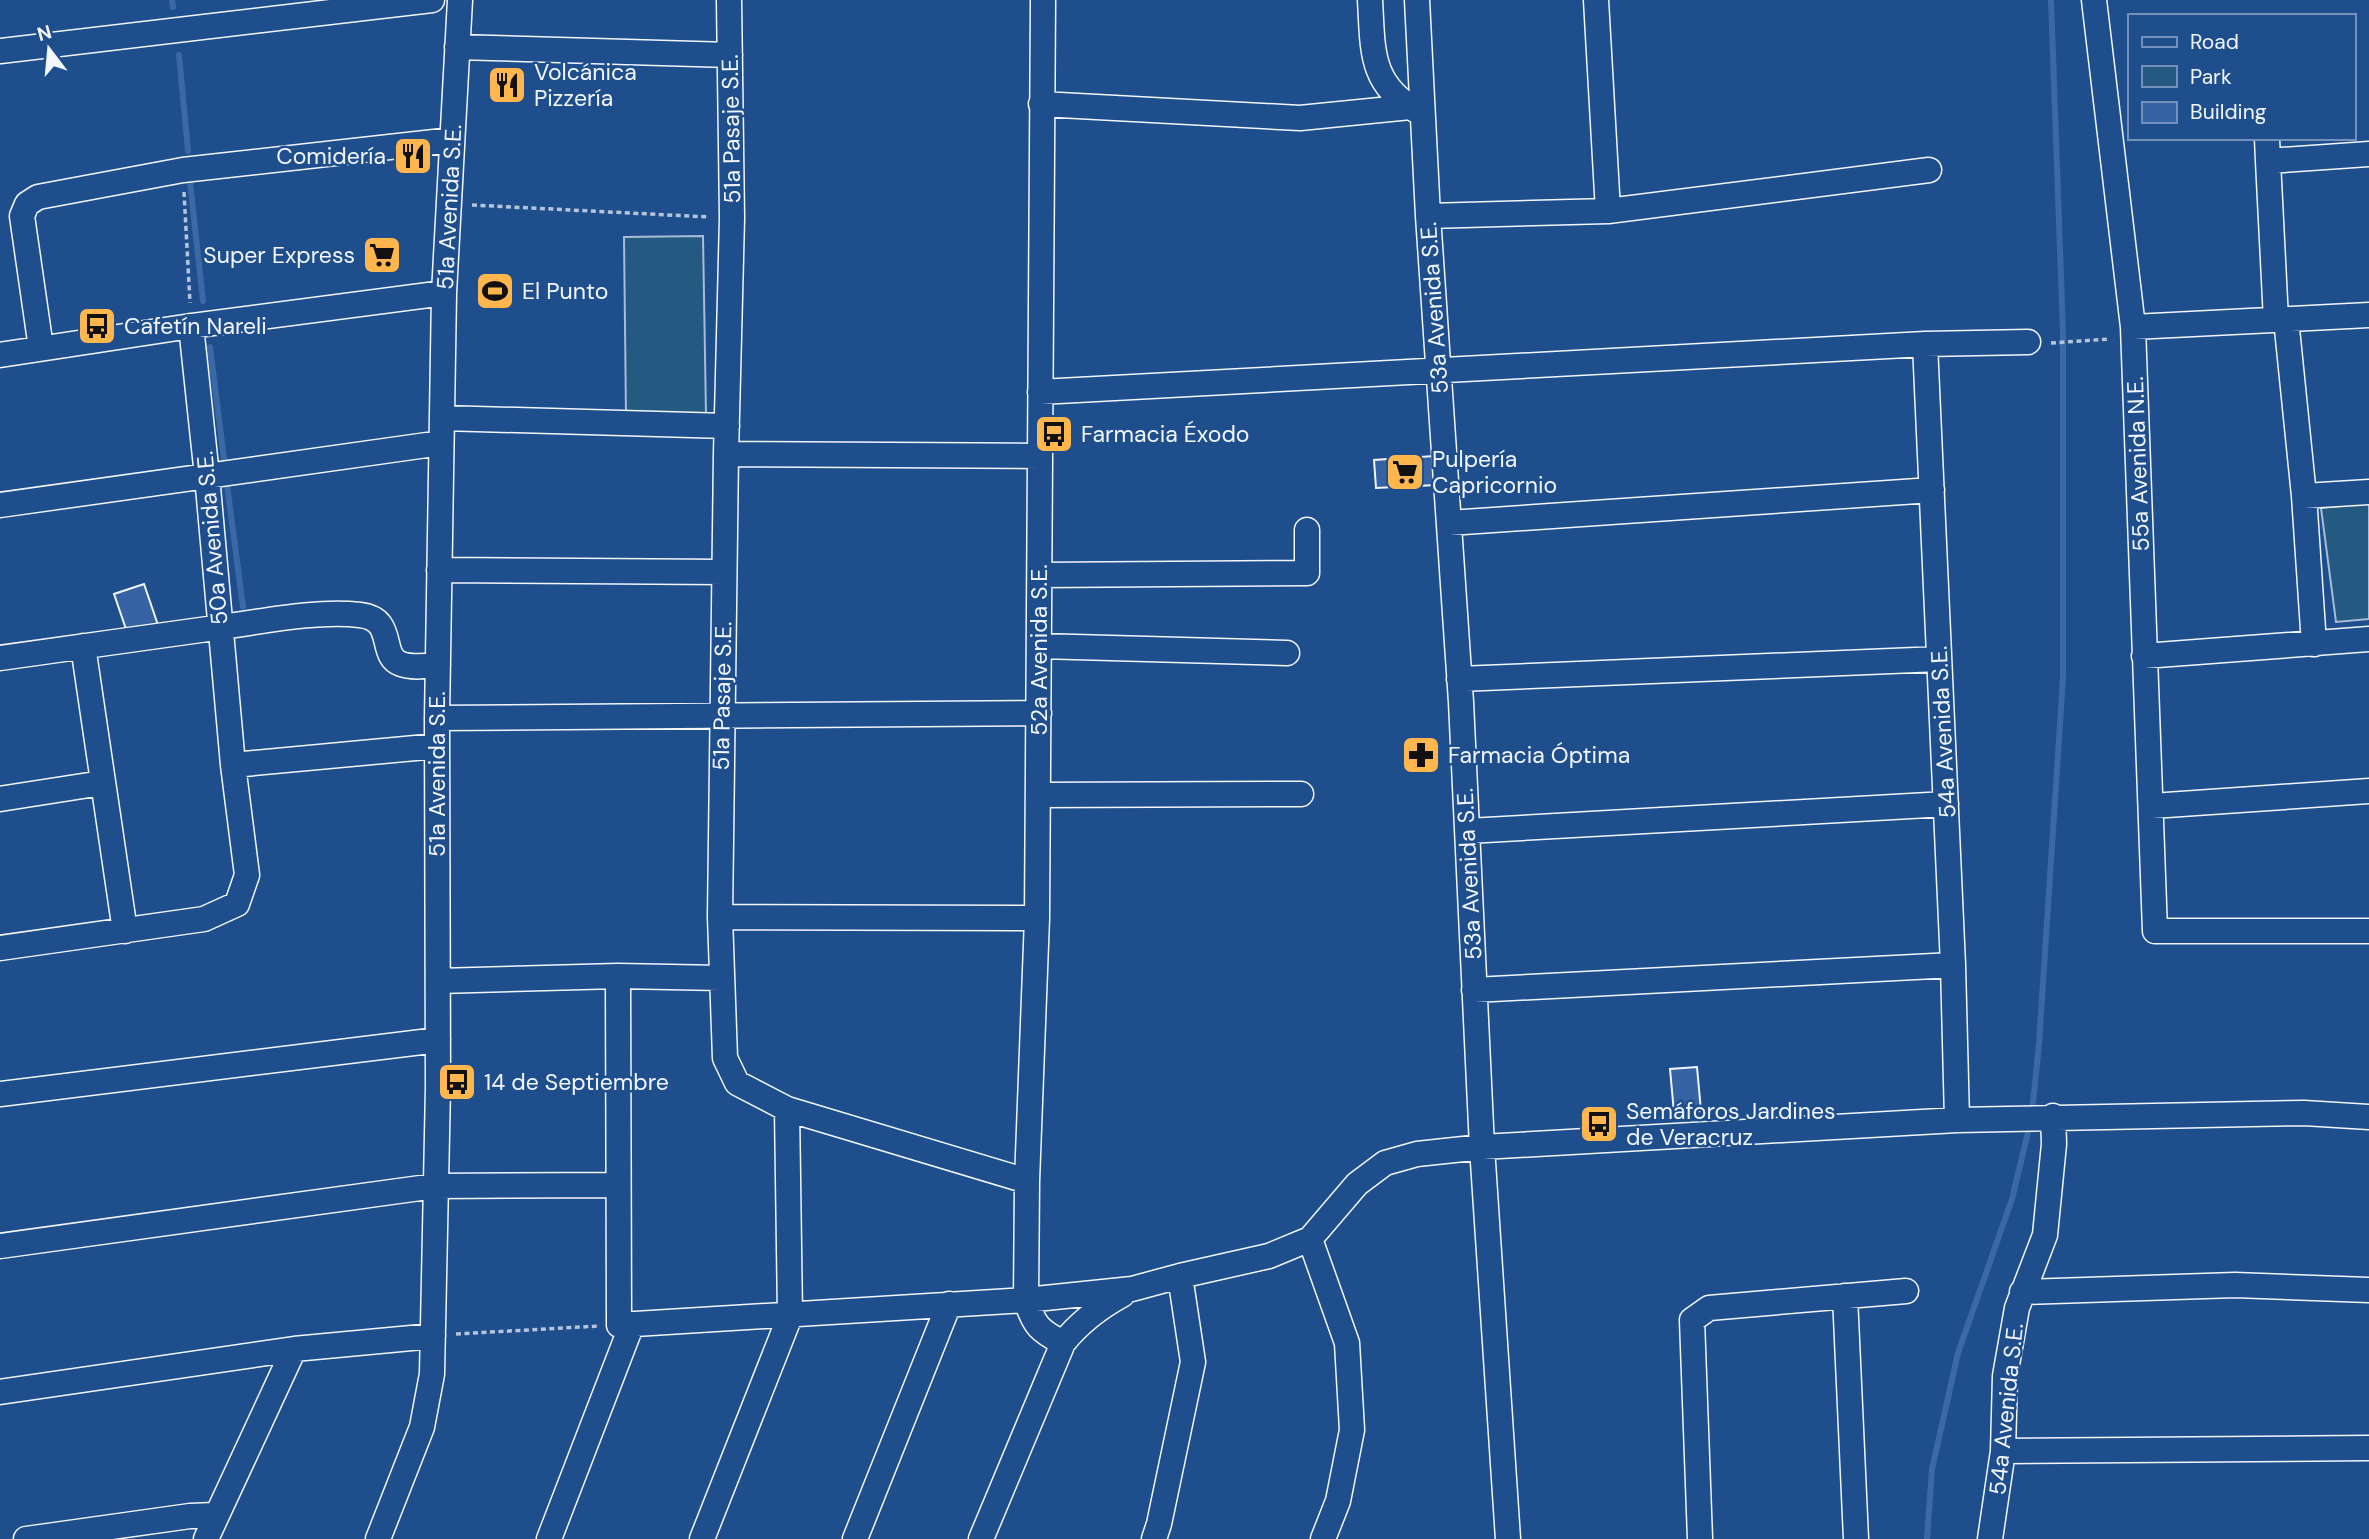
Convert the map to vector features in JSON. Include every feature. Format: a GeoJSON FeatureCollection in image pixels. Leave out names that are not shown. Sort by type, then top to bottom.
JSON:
{"type":"FeatureCollection","features":[{"type":"Feature","properties":{"kind":"street"},"geometry":{"type":"LineString","coordinates":[[0,51],[432,0]]}},
{"type":"Feature","properties":{"kind":"street","name":"51a Avenida S.E."},"geometry":{"type":"LineString","coordinates":[[378,1539],[422,1427],[432,1374],[438,1040],[437,718],[444,293],[460,0]]}},
{"type":"Feature","properties":{"kind":"street","name":"51a Pasaje S.E."},"geometry":{"type":"LineString","coordinates":[[729,0],[732,218],[720,917],[725,1058],[737,1083],[788,1109],[1027,1181]]}},
{"type":"Feature","properties":{"kind":"street","name":"52a Avenida S.E."},"geometry":{"type":"LineString","coordinates":[[1026,1300],[1027,1181],[1037,918],[1043,0]]}},
{"type":"Feature","properties":{"kind":"street"},"geometry":{"type":"LineString","coordinates":[[1370,0],[1375,64],[1390,90],[1416,111]]}},
{"type":"Feature","properties":{"kind":"street","name":"53a Avenida S.E."},"geometry":{"type":"LineString","coordinates":[[1417,0],[1416,111],[1428,216],[1449,523],[1468,831],[1482,1147],[1508,1539]]}},
{"type":"Feature","properties":{"kind":"street"},"geometry":{"type":"LineString","coordinates":[[1597,0],[1608,211]]}},
{"type":"Feature","properties":{"kind":"street","name":"55a Avenida N.E."},"geometry":{"type":"LineString","coordinates":[[2094,0],[2134,332],[2155,931],[2369,930]]}},
{"type":"Feature","properties":{"kind":"street"},"geometry":{"type":"LineString","coordinates":[[457,47],[730,55]]}},
{"type":"Feature","properties":{"kind":"street"},"geometry":{"type":"LineString","coordinates":[[1041,104],[1300,118],[1416,111]]}},
{"type":"Feature","properties":{"kind":"street"},"geometry":{"type":"LineString","coordinates":[[41,348],[22,216],[27,204],[38,197],[183,170],[452,140]]}},
{"type":"Feature","properties":{"kind":"street"},"geometry":{"type":"LineString","coordinates":[[2314,644],[2304,496],[2281,319],[2267,150],[2369,154]]}},
{"type":"Feature","properties":{"kind":"street"},"geometry":{"type":"LineString","coordinates":[[1428,216],[1608,211],[1929,170]]}},
{"type":"Feature","properties":{"kind":"street"},"geometry":{"type":"LineString","coordinates":[[0,355],[191,326],[444,293]]}},
{"type":"Feature","properties":{"kind":"street"},"geometry":{"type":"LineString","coordinates":[[2134,332],[2369,314]]}},
{"type":"Feature","properties":{"kind":"street","name":"50a Avenida S.E."},"geometry":{"type":"LineString","coordinates":[[125,931],[204,919],[237,904],[247,875],[220,627],[219,474],[191,326]]}},
{"type":"Feature","properties":{"kind":"street"},"geometry":{"type":"LineString","coordinates":[[1040,392],[1925,344],[2037,343]]}},
{"type":"Feature","properties":{"kind":"street","name":"54a Avenida S.E."},"geometry":{"type":"LineString","coordinates":[[1925,344],[1953,965],[1957,1119]]}},
{"type":"Feature","properties":{"kind":"street"},"geometry":{"type":"LineString","coordinates":[[442,418],[727,426]]}},
{"type":"Feature","properties":{"kind":"street"},"geometry":{"type":"LineString","coordinates":[[0,505],[441,443]]}},
{"type":"Feature","properties":{"kind":"street"},"geometry":{"type":"LineString","coordinates":[[726,454],[1040,456]]}},
{"type":"Feature","properties":{"kind":"street"},"geometry":{"type":"LineString","coordinates":[[1449,523],[1932,490]]}},
{"type":"Feature","properties":{"kind":"street"},"geometry":{"type":"LineString","coordinates":[[2304,496],[2369,492]]}},
{"type":"Feature","properties":{"kind":"street"},"geometry":{"type":"LineString","coordinates":[[1040,575],[1307,573],[1307,530]]}},
{"type":"Feature","properties":{"kind":"street"},"geometry":{"type":"LineString","coordinates":[[439,570],[724,572]]}},
{"type":"Feature","properties":{"kind":"street"},"geometry":{"type":"LineString","coordinates":[[0,658],[301,616],[360,615],[375,619],[384,630],[390,654],[397,663],[409,666],[438,666]]}},
{"type":"Feature","properties":{"kind":"street"},"geometry":{"type":"LineString","coordinates":[[2144,656],[2369,639]]}},
{"type":"Feature","properties":{"kind":"street"},"geometry":{"type":"LineString","coordinates":[[4,945],[125,931],[83,646]]}},
{"type":"Feature","properties":{"kind":"street"},"geometry":{"type":"LineString","coordinates":[[1039,646],[1287,653]]}},
{"type":"Feature","properties":{"kind":"street"},"geometry":{"type":"LineString","coordinates":[[1459,679],[1939,659]]}},
{"type":"Feature","properties":{"kind":"street"},"geometry":{"type":"LineString","coordinates":[[437,718],[1039,713]]}},
{"type":"Feature","properties":{"kind":"street"},"geometry":{"type":"LineString","coordinates":[[233,765],[437,746]]}},
{"type":"Feature","properties":{"kind":"street"},"geometry":{"type":"LineString","coordinates":[[0,799],[102,783]]}},
{"type":"Feature","properties":{"kind":"street"},"geometry":{"type":"LineString","coordinates":[[2152,806],[2369,791]]}},
{"type":"Feature","properties":{"kind":"street"},"geometry":{"type":"LineString","coordinates":[[1038,795],[1301,794]]}},
{"type":"Feature","properties":{"kind":"street"},"geometry":{"type":"LineString","coordinates":[[1468,831],[1946,804]]}},
{"type":"Feature","properties":{"kind":"street"},"geometry":{"type":"LineString","coordinates":[[720,917],[1037,918]]}},
{"type":"Feature","properties":{"kind":"street"},"geometry":{"type":"LineString","coordinates":[[1474,990],[1953,965]]}},
{"type":"Feature","properties":{"kind":"street"},"geometry":{"type":"LineString","coordinates":[[438,981],[618,976],[721,978]]}},
{"type":"Feature","properties":{"kind":"street"},"geometry":{"type":"LineString","coordinates":[[549,1539],[625,1324],[618,1185],[618,976]]}},
{"type":"Feature","properties":{"kind":"street"},"geometry":{"type":"LineString","coordinates":[[0,1094],[438,1040]]}},
{"type":"Feature","properties":{"kind":"street"},"geometry":{"type":"LineString","coordinates":[[702,1539],[790,1316],[788,1109]]}},
{"type":"Feature","properties":{"kind":"street"},"geometry":{"type":"LineString","coordinates":[[625,1324],[1026,1300],[1132,1289],[1269,1256],[1310,1239],[1357,1184],[1385,1163],[1417,1154],[1482,1147],[1957,1119],[2304,1113],[2369,1117]]}},
{"type":"Feature","properties":{"kind":"street","name":"54a Avenida S.E."},"geometry":{"type":"LineString","coordinates":[[1990,1539],[2003,1451],[2005,1376],[2017,1308],[2045,1235],[2054,1144],[2038,1117]]}},
{"type":"Feature","properties":{"kind":"street"},"geometry":{"type":"LineString","coordinates":[[0,1247],[435,1186],[618,1185]]}},
{"type":"Feature","properties":{"kind":"street"},"geometry":{"type":"LineString","coordinates":[[1310,1239],[1347,1343],[1352,1430],[1338,1501],[1323,1539]]}},
{"type":"Feature","properties":{"kind":"street"},"geometry":{"type":"LineString","coordinates":[[1154,1539],[1193,1362],[1180,1276]]}},
{"type":"Feature","properties":{"kind":"street"},"geometry":{"type":"LineString","coordinates":[[2022,1292],[2235,1285],[2369,1290]]}},
{"type":"Feature","properties":{"kind":"street"},"geometry":{"type":"LineString","coordinates":[[981,1539],[1063,1343],[1098,1308],[1132,1289]]}},
{"type":"Feature","properties":{"kind":"street"},"geometry":{"type":"LineString","coordinates":[[1700,1539],[1692,1320],[1709,1308],[1906,1291]]}},
{"type":"Feature","properties":{"kind":"street"},"geometry":{"type":"LineString","coordinates":[[1845,1296],[1856,1539]]}},
{"type":"Feature","properties":{"kind":"street"},"geometry":{"type":"LineString","coordinates":[[1026,1300],[1031,1318],[1042,1332],[1063,1343]]}},
{"type":"Feature","properties":{"kind":"street"},"geometry":{"type":"LineString","coordinates":[[855,1539],[949,1304]]}},
{"type":"Feature","properties":{"kind":"street"},"geometry":{"type":"LineString","coordinates":[[0,1392],[294,1349],[433,1336]]}},
{"type":"Feature","properties":{"kind":"street"},"geometry":{"type":"LineString","coordinates":[[206,1539],[294,1349]]}},
{"type":"Feature","properties":{"kind":"street"},"geometry":{"type":"LineString","coordinates":[[2003,1451],[2369,1448]]}},
{"type":"Feature","properties":{"kind":"street"},"geometry":{"type":"LineString","coordinates":[[26,1539],[190,1516],[215,1515]]}},
{"type":"Feature","properties":{"kind":"path"},"geometry":{"type":"LineString","coordinates":[[183,170],[191,326]]}},
{"type":"Feature","properties":{"kind":"path"},"geometry":{"type":"LineString","coordinates":[[449,204],[732,218]]}},
{"type":"Feature","properties":{"kind":"path"},"geometry":{"type":"LineString","coordinates":[[2037,343],[2081,341],[2134,332]]}},
{"type":"Feature","properties":{"kind":"path"},"geometry":{"type":"LineString","coordinates":[[433,1336],[625,1324]]}},
{"type":"Feature","properties":{"kind":"green space"},"geometry":{"type":"Polygon","coordinates":[[[703,236],[706,414],[626,415],[624,237],[703,236]]]}},
{"type":"Feature","properties":{"kind":"green space"},"geometry":{"type":"Polygon","coordinates":[[[2369,503],[2369,619],[2336,622],[2321,508],[2369,503]]]}},
{"type":"Feature","properties":{"kind":"building","name":"Pulpería Capricornio"},"geometry":{"type":"Polygon","coordinates":[[[1434,456],[1436,485],[1376,488],[1374,460],[1434,456]]]}},
{"type":"Feature","properties":{"kind":"building"},"geometry":{"type":"Polygon","coordinates":[[[144,584],[158,625],[128,635],[114,594],[144,584]]]}},
{"type":"Feature","properties":{"kind":"building"},"geometry":{"type":"Polygon","coordinates":[[[1697,1067],[1701,1111],[1674,1113],[1670,1069],[1697,1067]]]}},
{"type":"Feature","properties":{"kind":"waterway"},"geometry":{"type":"LineString","coordinates":[[172,0],[173,7]]}},
{"type":"Feature","properties":{"kind":"waterway"},"geometry":{"type":"LineString","coordinates":[[2032,1113],[2063,678],[2063,333],[2051,0]]}},
{"type":"Feature","properties":{"kind":"waterway"},"geometry":{"type":"LineString","coordinates":[[179,55],[188,151]]}},
{"type":"Feature","properties":{"kind":"waterway"},"geometry":{"type":"LineString","coordinates":[[190,182],[203,301]]}},
{"type":"Feature","properties":{"kind":"waterway"},"geometry":{"type":"LineString","coordinates":[[210,347],[225,467]]}},
{"type":"Feature","properties":{"kind":"waterway"},"geometry":{"type":"LineString","coordinates":[[226,477],[243,607]]}},
{"type":"Feature","properties":{"kind":"waterway"},"geometry":{"type":"LineString","coordinates":[[1927,1539],[1932,1469],[1958,1353],[2012,1199],[2030,1124]]}},
{"type":"Feature","properties":{"kind":"place","name":"Volcánica Pizzería"},"geometry":{"type":"Point","coordinates":[507,85]}},
{"type":"Feature","properties":{"kind":"place","name":"Comidería"},"geometry":{"type":"Point","coordinates":[413,156]}},
{"type":"Feature","properties":{"kind":"place","name":"Super Express"},"geometry":{"type":"Point","coordinates":[382,255]}},
{"type":"Feature","properties":{"kind":"place","name":"El Punto"},"geometry":{"type":"Point","coordinates":[495,291]}},
{"type":"Feature","properties":{"kind":"place","name":"Cafetín Nareli"},"geometry":{"type":"Point","coordinates":[97,326]}},
{"type":"Feature","properties":{"kind":"place","name":"Farmacia Éxodo"},"geometry":{"type":"Point","coordinates":[1054,434]}},
{"type":"Feature","properties":{"kind":"place","name":"Pulpería Capricornio"},"geometry":{"type":"Point","coordinates":[1405,472]}},
{"type":"Feature","properties":{"kind":"place","name":"Farmacia Óptima"},"geometry":{"type":"Point","coordinates":[1421,755]}},
{"type":"Feature","properties":{"kind":"place","name":"14 de Septiembre"},"geometry":{"type":"Point","coordinates":[457,1082]}},
{"type":"Feature","properties":{"kind":"place","name":"Semáforos Jardines de Veracruz"},"geometry":{"type":"Point","coordinates":[1599,1124]}}]}
